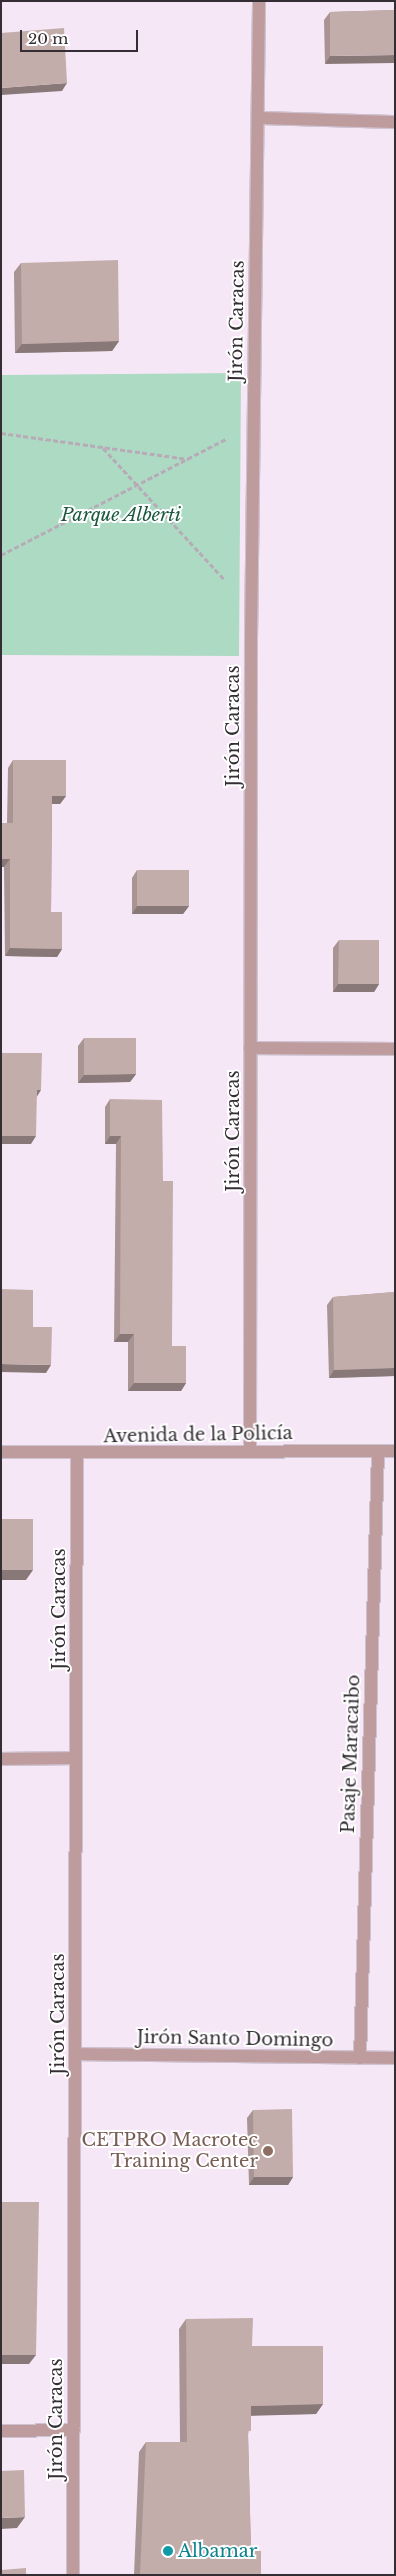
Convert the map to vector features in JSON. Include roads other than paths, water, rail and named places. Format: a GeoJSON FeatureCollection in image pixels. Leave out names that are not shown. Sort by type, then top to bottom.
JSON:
{"type":"FeatureCollection","features":[{"type":"Feature","properties":{"kind":"street","name":"Jirón Caracas"},"geometry":{"type":"LineString","coordinates":[[250,1450],[253,374],[259,1]]}},
{"type":"Feature","properties":{"kind":"street"},"geometry":{"type":"LineString","coordinates":[[258,118],[395,122]]}},
{"type":"Feature","properties":{"kind":"street"},"geometry":{"type":"LineString","coordinates":[[250,1048],[395,1049]]}},
{"type":"Feature","properties":{"kind":"street","name":"Avenida de la Policía"},"geometry":{"type":"LineString","coordinates":[[1,1452],[77,1454],[250,1450],[395,1451]]}},
{"type":"Feature","properties":{"kind":"street","name":"Pasaje Maracaibo"},"geometry":{"type":"LineString","coordinates":[[360,2058],[378,1451]]}},
{"type":"Feature","properties":{"kind":"street","name":"Jirón Caracas"},"geometry":{"type":"LineString","coordinates":[[73,2575],[77,1454]]}},
{"type":"Feature","properties":{"kind":"street"},"geometry":{"type":"LineString","coordinates":[[1,1759],[75,1758]]}},
{"type":"Feature","properties":{"kind":"street","name":"Jirón Santo Domingo"},"geometry":{"type":"LineString","coordinates":[[75,2054],[395,2058]]}},
{"type":"Feature","properties":{"kind":"street"},"geometry":{"type":"LineString","coordinates":[[1,2431],[74,2430]]}},
{"type":"Feature","properties":{"kind":"place","name":"CETPRO Macrotec Training Center"},"geometry":{"type":"Point","coordinates":[268,2151]}},
{"type":"Feature","properties":{"kind":"place","name":"Albamar"},"geometry":{"type":"Point","coordinates":[168,2551]}},
{"type":"Feature","properties":{"kind":"park label","name":"Parque Alberti"},"geometry":{"type":"Point","coordinates":[121,515]}}]}
